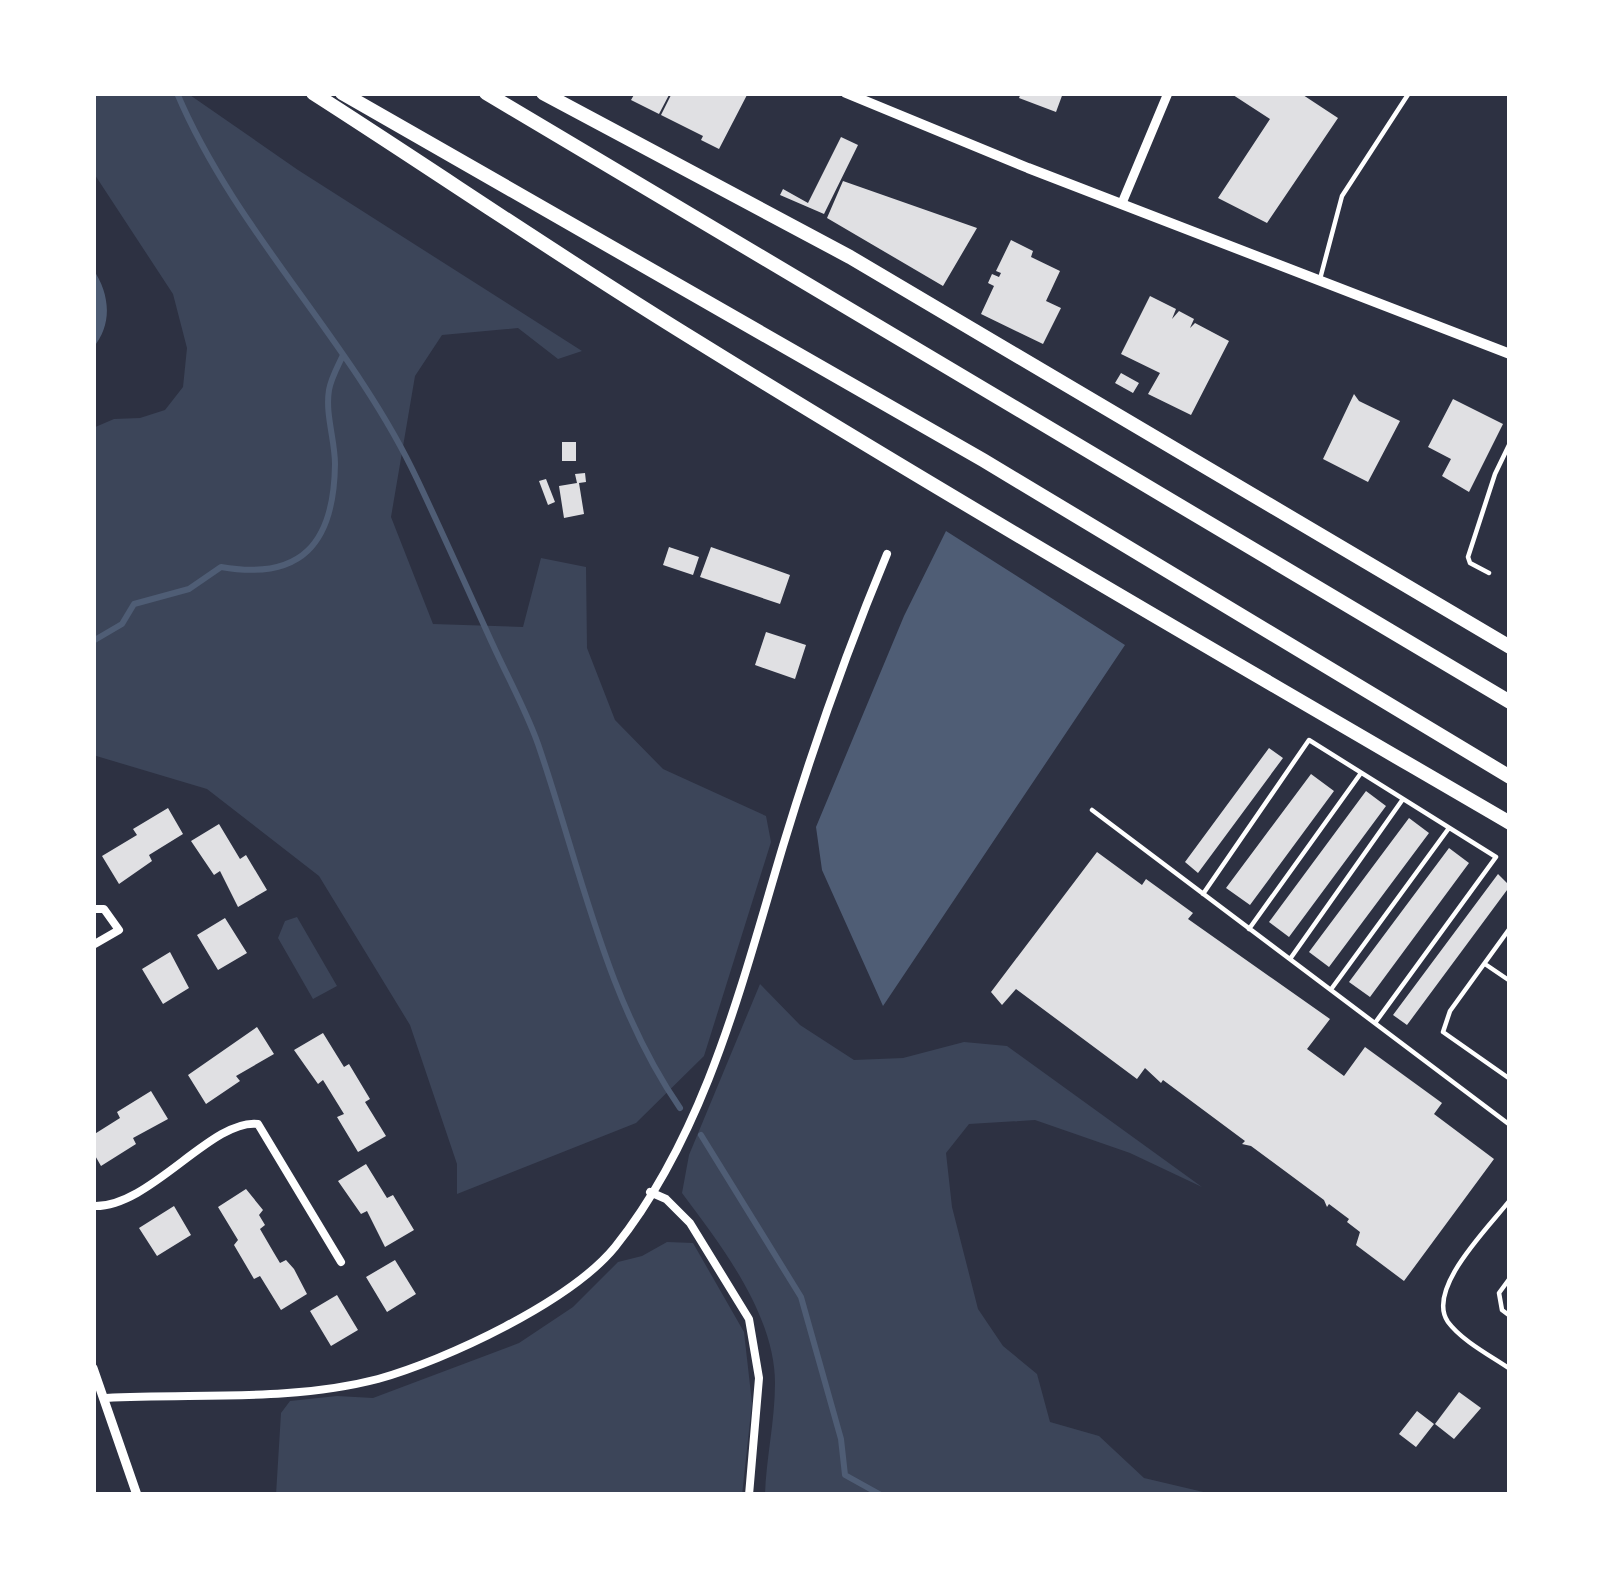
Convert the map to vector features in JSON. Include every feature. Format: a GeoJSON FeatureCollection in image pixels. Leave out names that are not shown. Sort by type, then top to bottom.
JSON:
{"type":"FeatureCollection","features":[{"type":"Feature","properties":{"kind":"highway"},"geometry":{"type":"LineString","coordinates":[[313,93],[730,362],[1510,823]]}},
{"type":"Feature","properties":{"kind":"highway"},"geometry":{"type":"LineString","coordinates":[[342,93],[983,460],[1510,778]]}},
{"type":"Feature","properties":{"kind":"highway"},"geometry":{"type":"LineString","coordinates":[[486,93],[1510,702]]}},
{"type":"Feature","properties":{"kind":"highway"},"geometry":{"type":"LineString","coordinates":[[543,93],[787,221],[1022,355],[1510,647]]}},
{"type":"Feature","properties":{"kind":"main road"},"geometry":{"type":"LineString","coordinates":[[846,93],[1510,354]]}},
{"type":"Feature","properties":{"kind":"street"},"geometry":{"type":"LineString","coordinates":[[1122,203],[1168,93]]}},
{"type":"Feature","properties":{"kind":"street"},"geometry":{"type":"LineString","coordinates":[[106,1398],[313,1390],[407,1369],[524,1316],[612,1250],[650,1192],[710,1079],[828,704],[887,554]]}},
{"type":"Feature","properties":{"kind":"street"},"geometry":{"type":"LineString","coordinates":[[93,909],[104,909],[119,930],[93,945]]}},
{"type":"Feature","properties":{"kind":"street"},"geometry":{"type":"LineString","coordinates":[[93,1206],[109,1205],[144,1188],[236,1126],[258,1124],[340,1262]]}},
{"type":"Feature","properties":{"kind":"street"},"geometry":{"type":"LineString","coordinates":[[650,1192],[666,1199],[690,1223],[748,1318],[759,1378],[749,1495]]}},
{"type":"Feature","properties":{"kind":"street"},"geometry":{"type":"LineString","coordinates":[[93,1368],[137,1495]]}},
{"type":"Feature","properties":{"kind":"lane"},"geometry":{"type":"LineString","coordinates":[[1320,280],[1342,196],[1409,93]]}},
{"type":"Feature","properties":{"kind":"lane"},"geometry":{"type":"LineString","coordinates":[[1489,573],[1468,557],[1510,443]]}},
{"type":"Feature","properties":{"kind":"lane"},"geometry":{"type":"LineString","coordinates":[[1203,894],[1309,740],[1496,856],[1375,1023]]}},
{"type":"Feature","properties":{"kind":"lane"},"geometry":{"type":"LineString","coordinates":[[1250,928],[1361,773]]}},
{"type":"Feature","properties":{"kind":"lane"},"geometry":{"type":"LineString","coordinates":[[1290,959],[1403,799]]}},
{"type":"Feature","properties":{"kind":"lane"},"geometry":{"type":"LineString","coordinates":[[1092,810],[1510,1125]]}},
{"type":"Feature","properties":{"kind":"lane"},"geometry":{"type":"LineString","coordinates":[[1330,990],[1450,828]]}},
{"type":"Feature","properties":{"kind":"lane"},"geometry":{"type":"LineString","coordinates":[[1510,928],[1450,1011],[1443,1032],[1510,1079]]}},
{"type":"Feature","properties":{"kind":"lane"},"geometry":{"type":"LineString","coordinates":[[1484,963],[1510,981]]}},
{"type":"Feature","properties":{"kind":"lane"},"geometry":{"type":"LineString","coordinates":[[1510,1200],[1447,1282],[1442,1305],[1448,1322],[1510,1370]]}},
{"type":"Feature","properties":{"kind":"lane"},"geometry":{"type":"LineString","coordinates":[[1510,1278],[1499,1292],[1502,1310],[1510,1316]]}},
{"type":"Feature","properties":{"kind":"shaded area"},"geometry":{"type":"Polygon","coordinates":[[[93,93],[187,93],[298,170],[582,351],[558,359],[518,328],[442,335],[415,376],[391,517],[433,624],[523,627],[541,558],[586,567],[587,648],[615,720],[663,769],[766,816],[771,842],[704,1056],[636,1123],[457,1194],[457,1164],[410,1025],[319,876],[207,789],[93,755],[93,428],[114,419],[165,410],[183,387],[187,348],[173,294],[93,172],[93,93]]]}},
{"type":"Feature","properties":{"kind":"shaded area"},"geometry":{"type":"Polygon","coordinates":[[[93,269],[107,309],[104,329],[93,348],[93,269]]]}},
{"type":"Feature","properties":{"kind":"shaded area"},"geometry":{"type":"Polygon","coordinates":[[[946,531],[1125,645],[883,1006],[822,870],[816,827],[904,616],[946,531]]]}},
{"type":"Feature","properties":{"kind":"shaded area"},"geometry":{"type":"Polygon","coordinates":[[[297,917],[337,986],[313,999],[278,938],[285,921],[297,917]]]}},
{"type":"Feature","properties":{"kind":"shaded area"},"geometry":{"type":"Polygon","coordinates":[[[760,984],[800,1025],[854,1060],[903,1058],[964,1042],[1007,1046],[1202,1187],[1130,1153],[1035,1120],[969,1124],[946,1153],[952,1207],[978,1309],[1003,1346],[1037,1374],[1050,1422],[1099,1436],[1144,1478],[1216,1495],[765,1495],[774,1411],[773,1357],[743,1282],[682,1193],[689,1155],[760,984]]]}},
{"type":"Feature","properties":{"kind":"shaded area"},"geometry":{"type":"Polygon","coordinates":[[[667,1242],[693,1243],[744,1332],[752,1403],[742,1495],[276,1495],[281,1413],[290,1401],[373,1398],[519,1343],[573,1307],[618,1262],[667,1242]]]}},
{"type":"Feature","properties":{"kind":"building"},"geometry":{"type":"Polygon","coordinates":[[[635,93],[670,93],[659,114],[631,100],[635,93]]]}},
{"type":"Feature","properties":{"kind":"building"},"geometry":{"type":"Polygon","coordinates":[[[672,93],[748,93],[719,149],[661,115],[672,93]]]}},
{"type":"Feature","properties":{"kind":"building"},"geometry":{"type":"Polygon","coordinates":[[[1021,93],[1063,93],[1056,112],[1019,98],[1021,93]]]}},
{"type":"Feature","properties":{"kind":"building"},"geometry":{"type":"Polygon","coordinates":[[[1230,93],[1300,93],[1338,118],[1267,223],[1218,198],[1270,119],[1230,93]]]}},
{"type":"Feature","properties":{"kind":"building"},"geometry":{"type":"Polygon","coordinates":[[[841,137],[858,145],[824,214],[780,195],[783,189],[808,203],[841,137]]]}},
{"type":"Feature","properties":{"kind":"building"},"geometry":{"type":"Polygon","coordinates":[[[843,181],[977,228],[943,286],[827,218],[843,181]]]}},
{"type":"Feature","properties":{"kind":"building"},"geometry":{"type":"Polygon","coordinates":[[[1011,240],[1033,251],[1031,257],[1060,271],[1046,301],[1061,308],[1043,344],[981,314],[994,286],[988,283],[992,274],[999,277],[996,271],[1011,240]]]}},
{"type":"Feature","properties":{"kind":"building"},"geometry":{"type":"Polygon","coordinates":[[[1150,296],[1176,309],[1172,319],[1179,311],[1194,319],[1190,328],[1195,323],[1229,341],[1191,415],[1148,394],[1160,373],[1121,354],[1150,296]]]}},
{"type":"Feature","properties":{"kind":"building"},"geometry":{"type":"Polygon","coordinates":[[[1121,373],[1139,383],[1133,393],[1115,383],[1121,373]]]}},
{"type":"Feature","properties":{"kind":"building"},"geometry":{"type":"Polygon","coordinates":[[[1354,394],[1400,421],[1368,482],[1323,459],[1354,394]]]}},
{"type":"Feature","properties":{"kind":"building"},"geometry":{"type":"Polygon","coordinates":[[[1453,399],[1503,424],[1469,492],[1442,476],[1451,459],[1428,447],[1453,399]]]}},
{"type":"Feature","properties":{"kind":"building"},"geometry":{"type":"Polygon","coordinates":[[[562,442],[576,442],[576,461],[562,461],[562,442]]]}},
{"type":"Feature","properties":{"kind":"building"},"geometry":{"type":"Polygon","coordinates":[[[585,473],[586,482],[579,483],[584,514],[564,518],[559,486],[577,483],[575,474],[585,473]]]}},
{"type":"Feature","properties":{"kind":"building"},"geometry":{"type":"Polygon","coordinates":[[[546,479],[555,502],[548,505],[539,481],[546,479]]]}},
{"type":"Feature","properties":{"kind":"building"},"geometry":{"type":"Polygon","coordinates":[[[669,547],[699,557],[693,575],[663,565],[669,547]]]}},
{"type":"Feature","properties":{"kind":"building"},"geometry":{"type":"Polygon","coordinates":[[[711,547],[790,575],[780,604],[700,577],[711,547]]]}},
{"type":"Feature","properties":{"kind":"building"},"geometry":{"type":"Polygon","coordinates":[[[766,632],[806,645],[795,679],[755,665],[766,632]]]}},
{"type":"Feature","properties":{"kind":"building"},"geometry":{"type":"Polygon","coordinates":[[[1269,748],[1283,758],[1198,873],[1185,862],[1269,748]]]}},
{"type":"Feature","properties":{"kind":"building"},"geometry":{"type":"Polygon","coordinates":[[[1311,774],[1334,791],[1250,905],[1226,888],[1311,774]]]}},
{"type":"Feature","properties":{"kind":"building"},"geometry":{"type":"Polygon","coordinates":[[[1366,791],[1386,806],[1289,937],[1269,922],[1366,791]]]}},
{"type":"Feature","properties":{"kind":"building"},"geometry":{"type":"Polygon","coordinates":[[[168,808],[183,834],[149,855],[152,861],[119,884],[102,856],[137,835],[133,829],[168,808]]]}},
{"type":"Feature","properties":{"kind":"building"},"geometry":{"type":"Polygon","coordinates":[[[1409,818],[1429,833],[1329,967],[1309,952],[1409,818]]]}},
{"type":"Feature","properties":{"kind":"building"},"geometry":{"type":"Polygon","coordinates":[[[219,824],[240,859],[246,855],[267,890],[238,907],[220,871],[214,875],[191,841],[219,824]]]}},
{"type":"Feature","properties":{"kind":"building"},"geometry":{"type":"Polygon","coordinates":[[[1449,848],[1469,863],[1370,997],[1349,982],[1449,848]]]}},
{"type":"Feature","properties":{"kind":"building"},"geometry":{"type":"Polygon","coordinates":[[[1097,852],[1142,885],[1146,879],[1193,913],[1188,919],[1330,1019],[1307,1049],[1344,1076],[1365,1047],[1442,1103],[1434,1114],[1494,1159],[1404,1281],[1356,1245],[1360,1232],[1349,1219],[1242,1144],[1245,1141],[1163,1080],[1161,1083],[1145,1068],[1137,1079],[1016,989],[1002,1005],[991,992],[1097,852]]]}},
{"type":"Feature","properties":{"kind":"building"},"geometry":{"type":"Polygon","coordinates":[[[1498,874],[1510,886],[1407,1025],[1393,1015],[1498,874]]]}},
{"type":"Feature","properties":{"kind":"building"},"geometry":{"type":"Polygon","coordinates":[[[225,918],[247,953],[218,970],[197,935],[225,918]]]}},
{"type":"Feature","properties":{"kind":"building"},"geometry":{"type":"Polygon","coordinates":[[[170,952],[189,988],[163,1004],[142,969],[170,952]]]}},
{"type":"Feature","properties":{"kind":"building"},"geometry":{"type":"Polygon","coordinates":[[[257,1027],[274,1054],[236,1076],[240,1081],[206,1104],[188,1075],[257,1027]]]}},
{"type":"Feature","properties":{"kind":"building"},"geometry":{"type":"Polygon","coordinates":[[[323,1033],[344,1067],[349,1064],[386,1136],[358,1152],[337,1117],[344,1114],[323,1080],[318,1084],[294,1050],[323,1033]]]}},
{"type":"Feature","properties":{"kind":"building"},"geometry":{"type":"Polygon","coordinates":[[[151,1091],[168,1119],[133,1138],[136,1144],[101,1166],[93,1152],[93,1135],[120,1118],[117,1112],[151,1091]]]}},
{"type":"Feature","properties":{"kind":"building"},"geometry":{"type":"Polygon","coordinates":[[[366,1164],[387,1198],[393,1195],[414,1230],[385,1247],[367,1211],[361,1214],[338,1181],[366,1164]]]}},
{"type":"Feature","properties":{"kind":"building"},"geometry":{"type":"Polygon","coordinates":[[[246,1189],[263,1210],[259,1215],[265,1225],[260,1229],[280,1263],[286,1260],[294,1269],[307,1294],[281,1310],[260,1276],[254,1279],[218,1207],[246,1189]]]}},
{"type":"Feature","properties":{"kind":"building"},"geometry":{"type":"Polygon","coordinates":[[[174,1206],[191,1235],[157,1256],[139,1228],[174,1206]]]}},
{"type":"Feature","properties":{"kind":"building"},"geometry":{"type":"Polygon","coordinates":[[[395,1260],[416,1294],[387,1312],[366,1277],[395,1260]]]}},
{"type":"Feature","properties":{"kind":"building"},"geometry":{"type":"Polygon","coordinates":[[[337,1295],[358,1330],[331,1346],[310,1311],[337,1295]]]}},
{"type":"Feature","properties":{"kind":"building"},"geometry":{"type":"Polygon","coordinates":[[[1459,1392],[1481,1408],[1454,1439],[1435,1424],[1459,1392]]]}},
{"type":"Feature","properties":{"kind":"building"},"geometry":{"type":"Polygon","coordinates":[[[1417,1411],[1434,1424],[1416,1447],[1399,1434],[1417,1411]]]}},
{"type":"Feature","properties":{"kind":"waterway"},"geometry":{"type":"LineString","coordinates":[[177,93],[230,193],[361,381],[417,479],[533,731],[597,932],[632,1023],[680,1108]]}},
{"type":"Feature","properties":{"kind":"waterway"},"geometry":{"type":"LineString","coordinates":[[93,641],[122,624],[134,604],[189,589],[221,567],[272,568],[308,551],[320,535],[333,492],[335,455],[328,399],[343,355]]}},
{"type":"Feature","properties":{"kind":"waterway"},"geometry":{"type":"LineString","coordinates":[[701,1135],[801,1297],[841,1439],[845,1475],[881,1495]]}}]}
